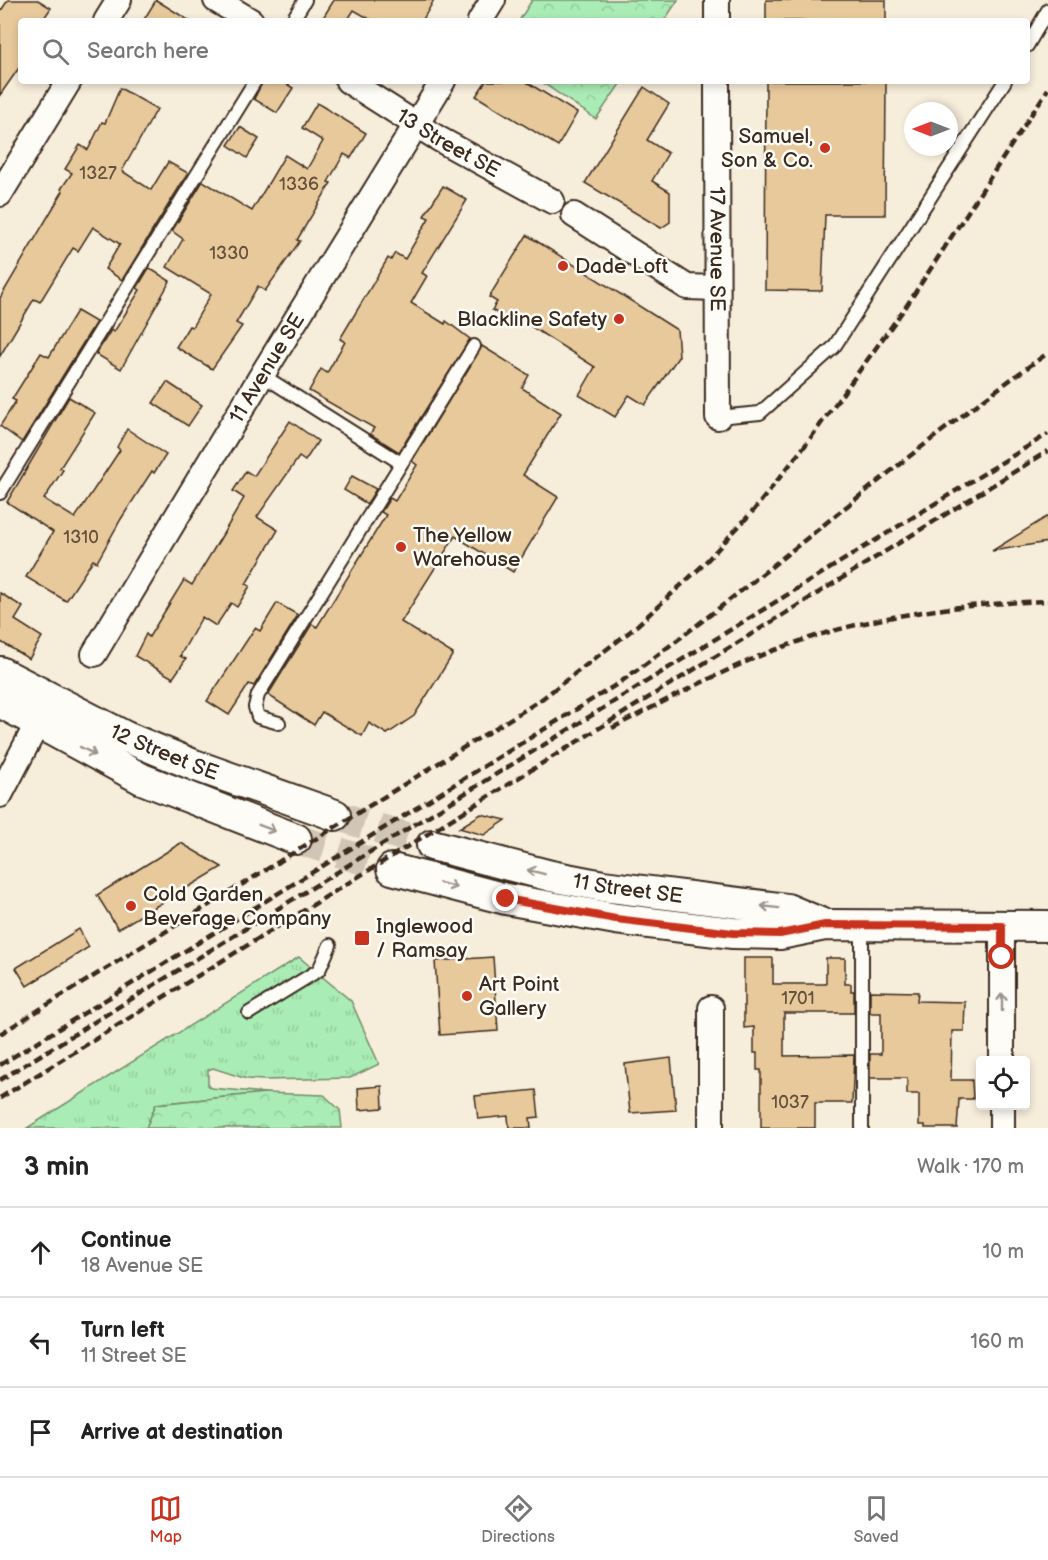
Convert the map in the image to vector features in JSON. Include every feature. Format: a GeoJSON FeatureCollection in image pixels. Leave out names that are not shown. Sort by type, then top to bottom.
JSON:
{"type":"FeatureCollection","features":[{"type":"Feature","properties":{"kind":"street"},"geometry":{"type":"LineString","coordinates":[[108,18],[119,0]]}},
{"type":"Feature","properties":{"kind":"street"},"geometry":{"type":"LineString","coordinates":[[216,0],[246,18]]}},
{"type":"Feature","properties":{"kind":"street"},"geometry":{"type":"LineString","coordinates":[[482,18],[494,0]]}},
{"type":"Feature","properties":{"kind":"street"},"geometry":{"type":"LineString","coordinates":[[717,0],[717,18]]}},
{"type":"Feature","properties":{"kind":"street"},"geometry":{"type":"LineString","coordinates":[[0,194],[67,84]]}},
{"type":"Feature","properties":{"kind":"street","name":"13 Street SE"},"geometry":{"type":"LineString","coordinates":[[353,84],[416,125],[552,201]]}},
{"type":"Feature","properties":{"kind":"street","name":"11 Avenue SE"},"geometry":{"type":"LineString","coordinates":[[94,654],[441,84]]}},
{"type":"Feature","properties":{"kind":"street","name":"17 Avenue SE"},"geometry":{"type":"LineString","coordinates":[[717,84],[718,417]]}},
{"type":"Feature","properties":{"kind":"street"},"geometry":{"type":"LineString","coordinates":[[574,215],[687,287],[717,288]]}},
{"type":"Feature","properties":{"kind":"street","name":"12 Street SE"},"geometry":{"type":"LineString","coordinates":[[0,672],[44,712],[142,778],[296,839]]}},
{"type":"Feature","properties":{"kind":"street","name":"12 Street SE"},"geometry":{"type":"LineString","coordinates":[[0,702],[44,712],[335,815]]}},
{"type":"Feature","properties":{"kind":"street"},"geometry":{"type":"LineString","coordinates":[[0,795],[44,712]]}},
{"type":"Feature","properties":{"kind":"street","name":"11 Street SE"},"geometry":{"type":"LineString","coordinates":[[432,845],[550,876],[603,886],[787,909],[825,925]]}},
{"type":"Feature","properties":{"kind":"street","name":"11 Street SE"},"geometry":{"type":"LineString","coordinates":[[392,869],[506,899],[616,919],[696,930],[780,934],[825,925],[1048,926]]}},
{"type":"Feature","properties":{"kind":"street"},"geometry":{"type":"LineString","coordinates":[[1002,926],[1002,1056]]}},
{"type":"Feature","properties":{"kind":"street"},"geometry":{"type":"LineString","coordinates":[[711,1008],[711,1128]]}},
{"type":"Feature","properties":{"kind":"street"},"geometry":{"type":"LineString","coordinates":[[1002,1110],[1002,1128]]}},
{"type":"Feature","properties":{"kind":"lane"},"geometry":{"type":"LineString","coordinates":[[294,18],[305,0]]}},
{"type":"Feature","properties":{"kind":"lane"},"geometry":{"type":"LineString","coordinates":[[1030,41],[1048,10]]}},
{"type":"Feature","properties":{"kind":"lane"},"geometry":{"type":"LineString","coordinates":[[0,493],[253,84]]}},
{"type":"Feature","properties":{"kind":"lane"},"geometry":{"type":"LineString","coordinates":[[718,417],[760,413],[834,346],[1003,84]]}},
{"type":"Feature","properties":{"kind":"lane"},"geometry":{"type":"LineString","coordinates":[[279,723],[258,717],[255,707],[258,695],[474,346]]}},
{"type":"Feature","properties":{"kind":"lane"},"geometry":{"type":"LineString","coordinates":[[262,375],[401,463]]}},
{"type":"Feature","properties":{"kind":"lane"},"geometry":{"type":"LineString","coordinates":[[862,925],[862,1128]]}},
{"type":"Feature","properties":{"kind":"lane"},"geometry":{"type":"LineString","coordinates":[[249,1013],[319,970],[330,945]]}},
{"type":"Feature","properties":{"kind":"green space"},"geometry":{"type":"Polygon","coordinates":[[[532,0],[678,0],[666,18],[521,18],[532,0]]]}},
{"type":"Feature","properties":{"kind":"green space"},"geometry":{"type":"Polygon","coordinates":[[[544,84],[620,84],[596,119],[544,84]]]}},
{"type":"Feature","properties":{"kind":"green space"},"geometry":{"type":"Polygon","coordinates":[[[299,957],[351,1001],[379,1064],[350,1078],[247,1079],[213,1068],[208,1070],[208,1086],[211,1088],[265,1093],[156,1104],[146,1128],[27,1128],[299,957]]]}},
{"type":"Feature","properties":{"kind":"green space"},"geometry":{"type":"Polygon","coordinates":[[[265,1093],[324,1095],[340,1110],[342,1128],[146,1128],[156,1104],[265,1093]]]}},
{"type":"Feature","properties":{"kind":"building"},"geometry":{"type":"Polygon","coordinates":[[[8,0],[38,0],[51,8],[44,18],[18,18],[18,69],[0,95],[0,12],[8,0]]]}},
{"type":"Feature","properties":{"kind":"building"},"geometry":{"type":"Polygon","coordinates":[[[156,0],[185,18],[145,18],[156,0]]]}},
{"type":"Feature","properties":{"kind":"building"},"geometry":{"type":"Polygon","coordinates":[[[334,0],[434,0],[424,18],[368,18],[354,10],[349,18],[323,18],[334,0]]]}},
{"type":"Feature","properties":{"kind":"building"},"geometry":{"type":"Polygon","coordinates":[[[766,0],[886,0],[886,18],[766,18],[766,0]]]}},
{"type":"Feature","properties":{"kind":"building"},"geometry":{"type":"Polygon","coordinates":[[[262,84],[287,84],[293,88],[277,113],[254,99],[262,84]]]}},
{"type":"Feature","properties":{"kind":"building"},"geometry":{"type":"Polygon","coordinates":[[[484,84],[530,84],[577,113],[558,146],[476,96],[484,84]]]}},
{"type":"Feature","properties":{"kind":"building","name":"Samuel, Son & Co."},"geometry":{"type":"Polygon","coordinates":[[[766,84],[886,84],[885,215],[825,215],[822,291],[765,290],[766,84]]]}},
{"type":"Feature","properties":{"kind":"building"},"geometry":{"type":"Polygon","coordinates":[[[644,87],[669,104],[647,140],[668,153],[652,181],[670,192],[670,222],[661,228],[585,183],[644,87]]]}},
{"type":"Feature","properties":{"kind":"building"},"geometry":{"type":"Polygon","coordinates":[[[120,88],[157,109],[122,171],[151,190],[168,162],[188,173],[122,280],[105,269],[120,244],[93,227],[78,251],[73,248],[40,302],[34,299],[0,356],[0,298],[63,191],[61,189],[72,173],[65,169],[80,145],[88,150],[102,122],[105,123],[120,88]]]}},
{"type":"Feature","properties":{"kind":"building"},"geometry":{"type":"Polygon","coordinates":[[[317,103],[366,133],[351,158],[344,154],[328,182],[331,183],[297,240],[300,241],[265,291],[258,286],[236,323],[242,326],[212,369],[176,347],[189,326],[192,327],[211,294],[167,267],[183,239],[172,231],[203,181],[252,211],[285,155],[307,169],[323,141],[302,128],[317,103]]]}},
{"type":"Feature","properties":{"kind":"building"},"geometry":{"type":"Polygon","coordinates":[[[240,127],[259,139],[247,158],[228,145],[240,127]]]}},
{"type":"Feature","properties":{"kind":"building"},"geometry":{"type":"Polygon","coordinates":[[[443,186],[467,200],[422,273],[427,276],[411,303],[445,324],[446,321],[470,339],[399,452],[370,434],[374,428],[309,391],[321,369],[327,373],[345,342],[340,339],[388,258],[391,260],[395,253],[405,259],[429,218],[424,216],[443,186]]]}},
{"type":"Feature","properties":{"kind":"building"},"geometry":{"type":"Polygon","coordinates":[[[527,235],[677,330],[679,356],[645,405],[629,395],[615,417],[579,395],[595,367],[510,313],[506,319],[492,310],[497,302],[489,297],[527,235]]]}},
{"type":"Feature","properties":{"kind":"building"},"geometry":{"type":"Polygon","coordinates":[[[149,268],[170,281],[121,369],[96,354],[111,330],[114,332],[140,290],[137,288],[149,268]]]}},
{"type":"Feature","properties":{"kind":"building"},"geometry":{"type":"Polygon","coordinates":[[[77,311],[96,322],[22,442],[0,426],[16,401],[12,399],[41,353],[49,357],[77,311]]]}},
{"type":"Feature","properties":{"kind":"building","name":"The Yellow Warehouse"},"geometry":{"type":"Polygon","coordinates":[[[482,346],[529,375],[522,388],[561,413],[523,475],[558,497],[513,572],[455,536],[401,622],[453,654],[414,716],[387,734],[369,723],[362,736],[322,712],[314,725],[268,695],[312,624],[317,627],[386,515],[381,512],[390,498],[395,501],[417,465],[412,461],[482,346]]]}},
{"type":"Feature","properties":{"kind":"building"},"geometry":{"type":"Polygon","coordinates":[[[167,382],[202,405],[188,426],[153,403],[167,382]]]}},
{"type":"Feature","properties":{"kind":"building"},"geometry":{"type":"Polygon","coordinates":[[[69,397],[95,413],[60,468],[63,470],[44,499],[75,518],[120,450],[117,447],[127,429],[166,455],[154,473],[152,471],[121,519],[97,562],[93,560],[66,601],[26,577],[53,532],[7,502],[69,397]]]}},
{"type":"Feature","properties":{"kind":"building"},"geometry":{"type":"Polygon","coordinates":[[[290,421],[318,441],[305,461],[299,457],[257,517],[278,530],[246,584],[250,586],[237,607],[231,603],[216,626],[202,617],[180,656],[186,659],[173,678],[135,656],[146,634],[149,637],[184,580],[192,585],[223,534],[244,498],[233,491],[246,471],[254,476],[290,421]]]}},
{"type":"Feature","properties":{"kind":"building"},"geometry":{"type":"Polygon","coordinates":[[[352,476],[376,489],[367,504],[344,490],[352,476]]]}},
{"type":"Feature","properties":{"kind":"building"},"geometry":{"type":"Polygon","coordinates":[[[1048,516],[1048,542],[992,551],[1048,516]]]}},
{"type":"Feature","properties":{"kind":"building"},"geometry":{"type":"Polygon","coordinates":[[[0,593],[23,607],[15,620],[42,637],[29,659],[1,642],[0,645],[0,593]]]}},
{"type":"Feature","properties":{"kind":"building"},"geometry":{"type":"Polygon","coordinates":[[[277,603],[298,615],[254,686],[249,684],[229,715],[207,701],[255,628],[260,631],[277,603]]]}},
{"type":"Feature","properties":{"kind":"building"},"geometry":{"type":"Polygon","coordinates":[[[481,814],[506,820],[484,835],[459,828],[481,814]]]}},
{"type":"Feature","properties":{"kind":"building","name":"Cold Garden Beverage Company"},"geometry":{"type":"Polygon","coordinates":[[[181,843],[222,867],[118,929],[97,895],[181,843]]]}},
{"type":"Feature","properties":{"kind":"building"},"geometry":{"type":"Polygon","coordinates":[[[79,929],[89,947],[27,986],[16,968],[79,929]]]}},
{"type":"Feature","properties":{"kind":"building","name":"Art Point Gallery"},"geometry":{"type":"Polygon","coordinates":[[[493,957],[498,1031],[440,1035],[435,961],[493,957]]]}},
{"type":"Feature","properties":{"kind":"building"},"geometry":{"type":"Polygon","coordinates":[[[744,958],[773,958],[773,984],[826,984],[826,958],[845,958],[845,984],[851,984],[851,991],[854,991],[854,1013],[784,1013],[784,1056],[854,1055],[852,1103],[815,1103],[815,1128],[761,1128],[761,1070],[757,1070],[757,1053],[754,1053],[754,1027],[744,1028],[744,958]]]}},
{"type":"Feature","properties":{"kind":"building"},"geometry":{"type":"Polygon","coordinates":[[[870,991],[918,992],[917,1001],[965,1002],[964,1031],[952,1031],[951,1080],[972,1080],[973,1099],[959,1099],[957,1128],[925,1128],[925,1125],[919,1125],[919,1094],[907,1094],[907,1078],[870,1078],[870,1054],[881,1054],[881,1013],[870,1013],[870,991]]]}},
{"type":"Feature","properties":{"kind":"building"},"geometry":{"type":"Polygon","coordinates":[[[671,1058],[676,1110],[630,1113],[625,1064],[671,1058]]]}},
{"type":"Feature","properties":{"kind":"building"},"geometry":{"type":"Polygon","coordinates":[[[382,1086],[383,1108],[359,1110],[358,1088],[382,1086]]]}},
{"type":"Feature","properties":{"kind":"building"},"geometry":{"type":"Polygon","coordinates":[[[536,1090],[539,1117],[530,1118],[531,1128],[509,1128],[508,1116],[478,1119],[475,1096],[536,1090]]]}},
{"type":"Feature","properties":{"kind":"tunnel"},"geometry":{"type":"LineString","coordinates":[[335,815],[432,845]]}},
{"type":"Feature","properties":{"kind":"tunnel"},"geometry":{"type":"LineString","coordinates":[[296,839],[392,869]]}},
{"type":"Feature","properties":{"kind":"railway"},"geometry":{"type":"LineString","coordinates":[[0,1034],[539,701],[632,630],[701,567],[754,510],[807,443],[907,305],[1048,89]]}},
{"type":"Feature","properties":{"kind":"railway"},"geometry":{"type":"LineString","coordinates":[[0,1065],[619,683],[727,602],[939,433],[1048,353]]}},
{"type":"Feature","properties":{"kind":"railway"},"geometry":{"type":"LineString","coordinates":[[0,1080],[1048,434]]}},
{"type":"Feature","properties":{"kind":"railway"},"geometry":{"type":"LineString","coordinates":[[0,1098],[1048,451]]}},
{"type":"Feature","properties":{"kind":"railway"},"geometry":{"type":"LineString","coordinates":[[612,728],[755,658],[826,633],[898,616],[936,610],[1048,601]]}},
{"type":"Feature","properties":{"kind":"place","name":"Samuel, Son & Co."},"geometry":{"type":"Point","coordinates":[825,148]}},
{"type":"Feature","properties":{"kind":"place","name":"Dade Loft"},"geometry":{"type":"Point","coordinates":[563,266]}},
{"type":"Feature","properties":{"kind":"place","name":"Blackline Safety"},"geometry":{"type":"Point","coordinates":[619,319]}},
{"type":"Feature","properties":{"kind":"place","name":"The Yellow Warehouse"},"geometry":{"type":"Point","coordinates":[401,547]}},
{"type":"Feature","properties":{"kind":"place","name":"Cold Garden Beverage Company"},"geometry":{"type":"Point","coordinates":[131,906]}},
{"type":"Feature","properties":{"kind":"place","name":"Inglewood / Ramsay"},"geometry":{"type":"Point","coordinates":[362,938]}},
{"type":"Feature","properties":{"kind":"place","name":"Art Point Gallery"},"geometry":{"type":"Point","coordinates":[467,996]}},
{"type":"Feature","properties":{"kind":"route"},"geometry":{"type":"LineString","coordinates":[[506,899],[616,919],[733,933],[780,934],[825,925],[1002,926],[1002,957]]}}]}
